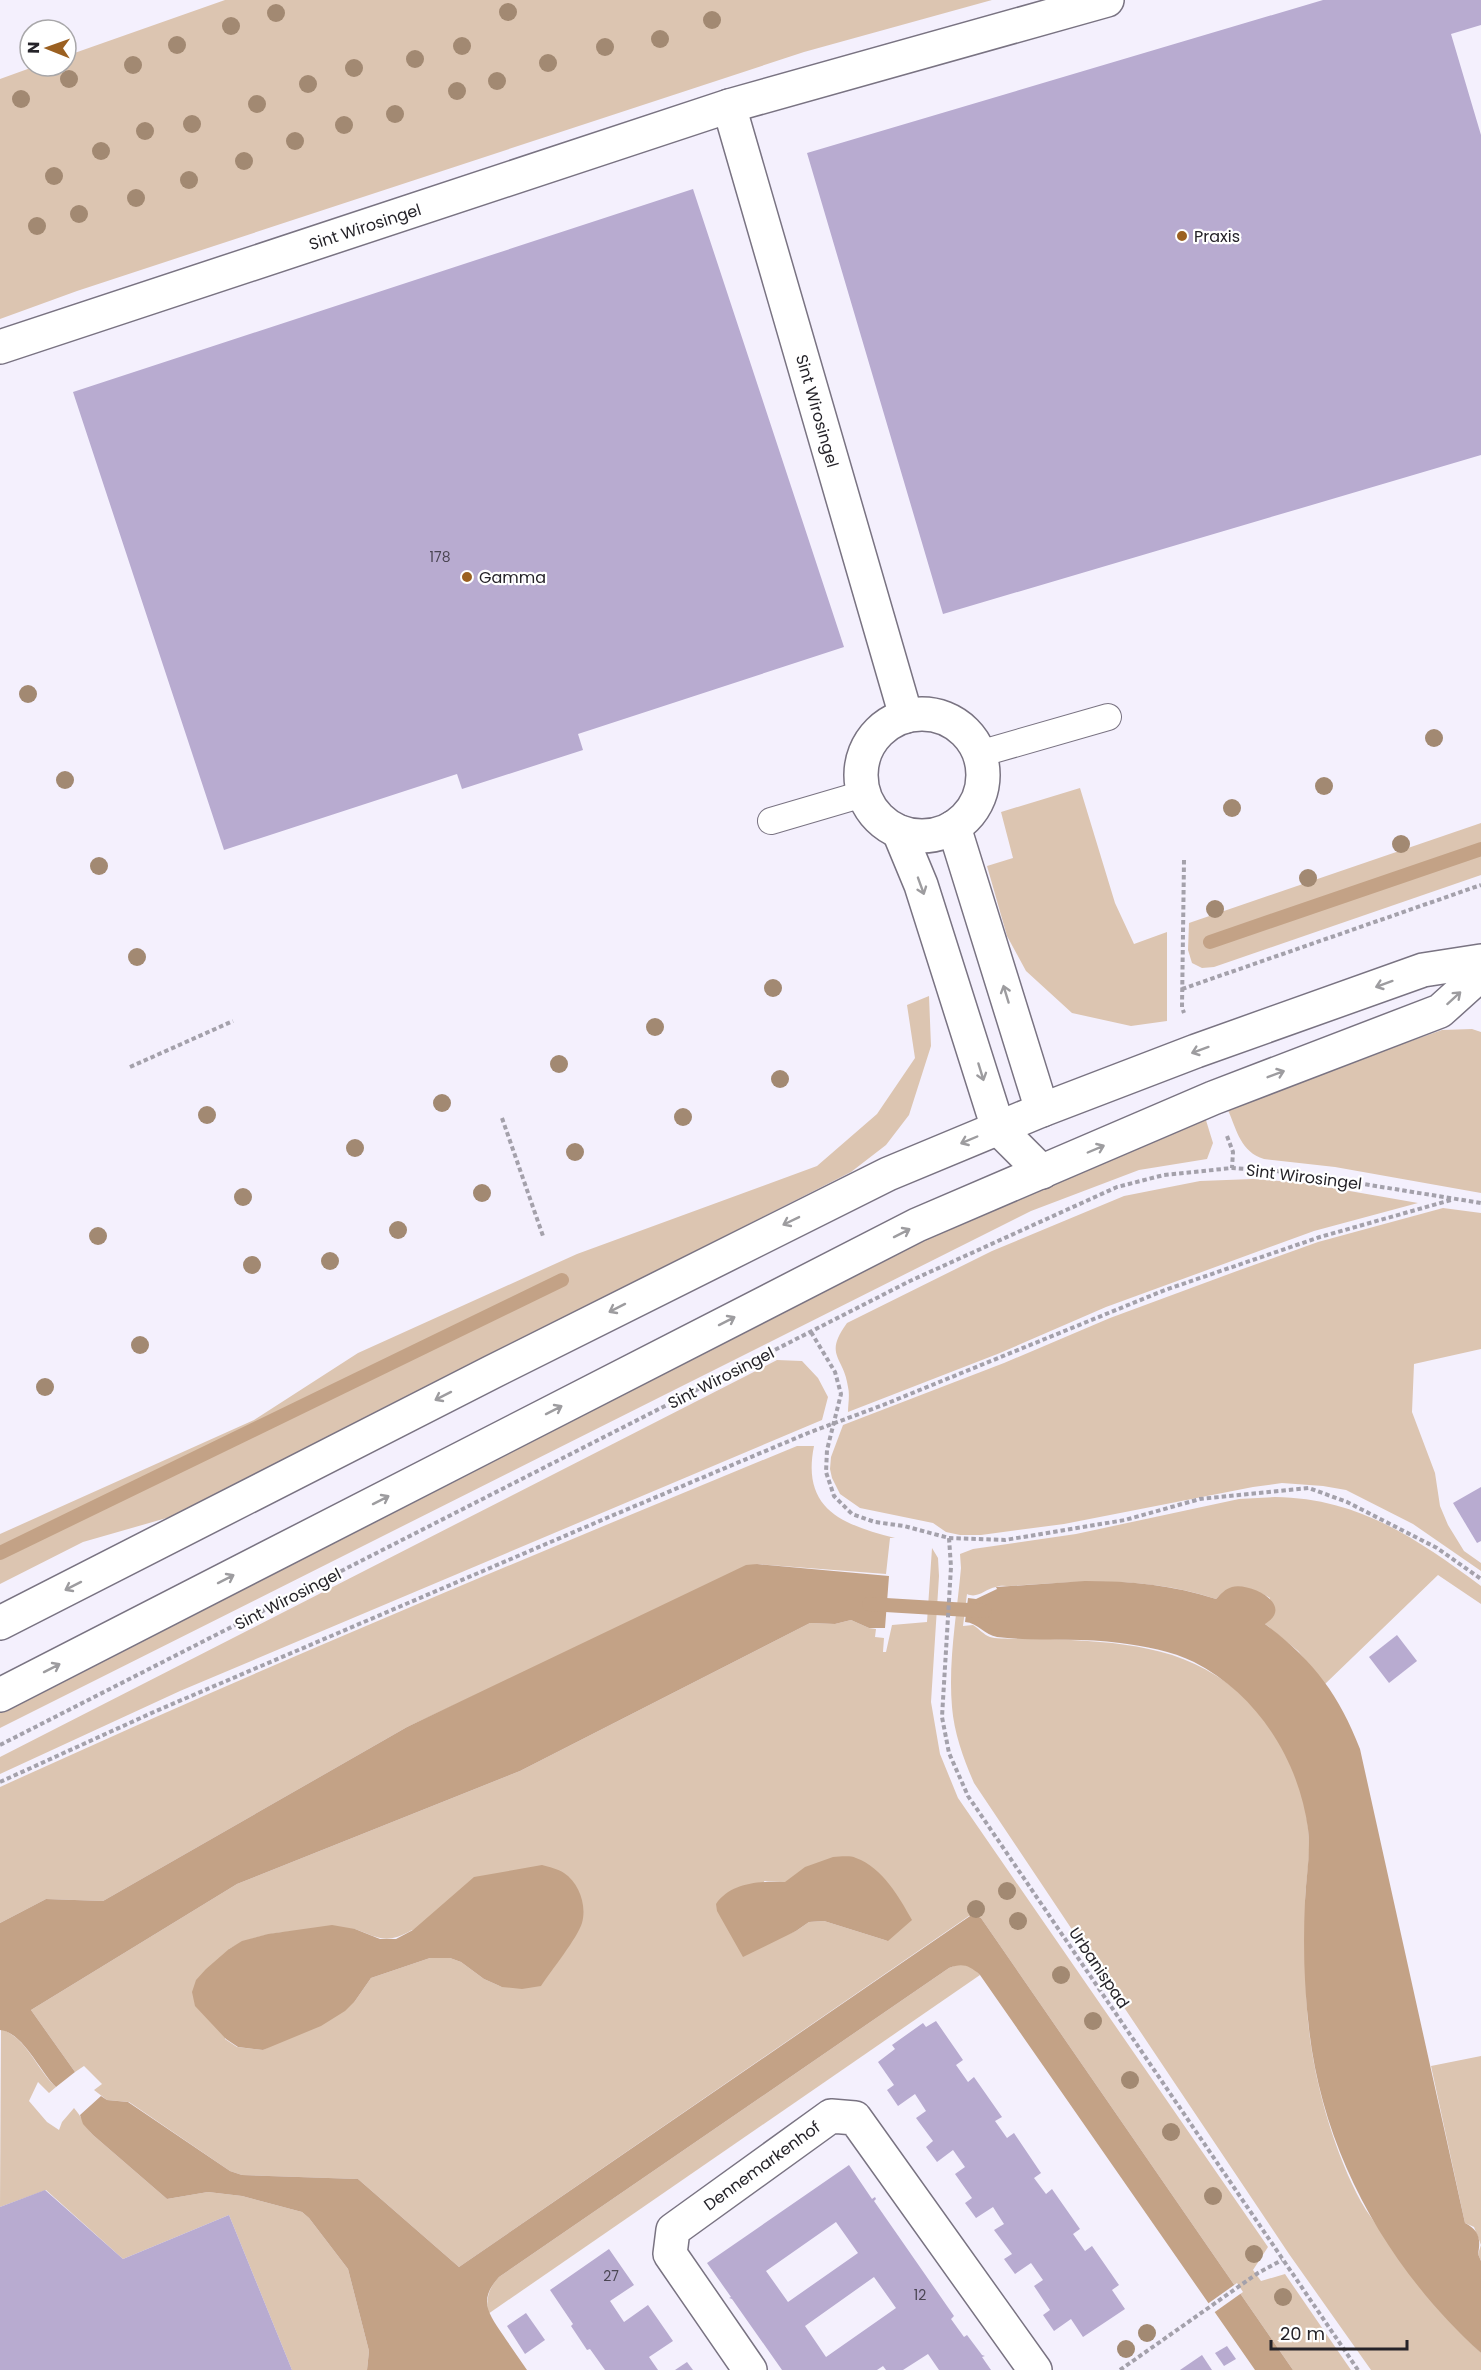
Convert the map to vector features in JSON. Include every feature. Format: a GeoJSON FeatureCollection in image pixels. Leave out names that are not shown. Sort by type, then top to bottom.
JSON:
{"type":"FeatureCollection","features":[{"type":"Feature","properties":{"kind":"street","name":"Sint Wirosingel"},"geometry":{"type":"LineString","coordinates":[[0,347],[729,106],[1107,0]]}},
{"type":"Feature","properties":{"kind":"street","name":"Sint Wirosingel"},"geometry":{"type":"LineString","coordinates":[[729,106],[906,716]]}},
{"type":"Feature","properties":{"kind":"street"},"geometry":{"type":"LineString","coordinates":[[923,714],[942,717],[964,732],[979,754],[982,775],[979,795],[970,813],[954,827],[937,835],[917,836],[899,832],[883,823],[863,794],[861,775],[864,755],[873,738],[887,724],[906,716],[923,714]]}},
{"type":"Feature","properties":{"kind":"street"},"geometry":{"type":"LineString","coordinates":[[954,827],[1042,1110],[1042,1172]]}},
{"type":"Feature","properties":{"kind":"street"},"geometry":{"type":"LineString","coordinates":[[899,832],[925,896],[998,1128],[1042,1172]]}},
{"type":"Feature","properties":{"kind":"street"},"geometry":{"type":"LineString","coordinates":[[0,1623],[888,1174],[1042,1110],[1196,1051],[1423,970],[1481,961]]}},
{"type":"Feature","properties":{"kind":"street"},"geometry":{"type":"LineString","coordinates":[[0,1695],[917,1225],[1213,1098],[1440,1011],[1481,974]]}},
{"type":"Feature","properties":{"kind":"street","name":"Dennemarkenhof"},"geometry":{"type":"LineString","coordinates":[[750,2370],[670,2254],[673,2230],[831,2116],[855,2118],[1035,2370]]}},
{"type":"Feature","properties":{"kind":"lane"},"geometry":{"type":"LineString","coordinates":[[979,754],[1108,717]]}},
{"type":"Feature","properties":{"kind":"lane"},"geometry":{"type":"LineString","coordinates":[[771,821],[863,794]]}},
{"type":"Feature","properties":{"kind":"path"},"geometry":{"type":"LineString","coordinates":[[1184,860],[1182,989],[1481,885]]}},
{"type":"Feature","properties":{"kind":"path"},"geometry":{"type":"LineString","coordinates":[[130,1067],[233,1021]]}},
{"type":"Feature","properties":{"kind":"path"},"geometry":{"type":"LineString","coordinates":[[502,1118],[543,1236]]}},
{"type":"Feature","properties":{"kind":"path","name":"Sint Wirosingel"},"geometry":{"type":"LineString","coordinates":[[0,1745],[910,1281],[1117,1187],[1164,1175],[1232,1168],[1289,1172],[1481,1203]]}},
{"type":"Feature","properties":{"kind":"path"},"geometry":{"type":"LineString","coordinates":[[0,1782],[156,1711],[832,1424],[1166,1290],[1320,1237],[1455,1199]]}},
{"type":"Feature","properties":{"kind":"path"},"geometry":{"type":"LineString","coordinates":[[811,1332],[835,1372],[841,1394],[832,1424],[826,1472],[834,1496],[852,1514],[875,1522],[904,1526],[949,1538],[1005,1540],[1125,1520],[1200,1499],[1309,1488],[1347,1502],[1437,1548],[1481,1579]]}},
{"type":"Feature","properties":{"kind":"path","name":"Urbanispad"},"geometry":{"type":"LineString","coordinates":[[949,1538],[951,1567],[942,1717],[950,1753],[969,1796],[1358,2370]]}},
{"type":"Feature","properties":{"kind":"path"},"geometry":{"type":"LineString","coordinates":[[1120,2370],[1258,2273],[1282,2260]]}},
{"type":"Feature","properties":{"kind":"shaded area"},"geometry":{"type":"Polygon","coordinates":[[[225,0],[992,0],[804,52],[77,291],[0,319],[0,79],[18,72],[18,78],[78,78],[78,52],[225,0]]]}},
{"type":"Feature","properties":{"kind":"shaded area"},"geometry":{"type":"Polygon","coordinates":[[[1080,788],[1115,903],[1134,944],[1167,932],[1167,1021],[1131,1026],[1072,1013],[1026,971],[1007,936],[987,866],[1013,858],[1001,812],[1080,788]]]}},
{"type":"Feature","properties":{"kind":"shaded area"},"geometry":{"type":"Polygon","coordinates":[[[1481,823],[1481,875],[1214,967],[1202,968],[1192,963],[1188,950],[1189,923],[1481,823]]]}},
{"type":"Feature","properties":{"kind":"shaded area"},"geometry":{"type":"Polygon","coordinates":[[[929,996],[931,1046],[909,1115],[886,1145],[851,1172],[177,1515],[83,1542],[0,1584],[0,1534],[254,1420],[358,1353],[577,1254],[817,1166],[877,1114],[915,1058],[907,1005],[929,996]]]}},
{"type":"Feature","properties":{"kind":"shaded area"},"geometry":{"type":"Polygon","coordinates":[[[1472,1029],[1481,1032],[1481,1193],[1335,1167],[1264,1159],[1256,1156],[1245,1146],[1228,1110],[1236,1103],[1404,1040],[1405,1043],[1442,1030],[1472,1029]]]}},
{"type":"Feature","properties":{"kind":"shaded area"},"geometry":{"type":"Polygon","coordinates":[[[1205,1117],[1213,1143],[1207,1159],[1139,1170],[1031,1211],[0,1728],[0,1709],[873,1263],[1032,1189],[1205,1117]]]}},
{"type":"Feature","properties":{"kind":"shaded area"},"geometry":{"type":"Polygon","coordinates":[[[1253,1179],[1304,1183],[1418,1203],[1314,1231],[1106,1307],[1000,1353],[848,1412],[848,1387],[836,1350],[836,1343],[847,1323],[992,1251],[1124,1196],[1200,1181],[1253,1179]]]}},
{"type":"Feature","properties":{"kind":"shaded area"},"geometry":{"type":"Polygon","coordinates":[[[1443,1208],[1481,1213],[1481,1349],[1414,1364],[1412,1412],[1435,1473],[1440,1506],[1448,1525],[1464,1551],[1481,1563],[1481,1571],[1413,1524],[1346,1490],[1323,1486],[1282,1483],[1064,1524],[981,1535],[960,1535],[946,1532],[933,1523],[860,1508],[840,1494],[832,1478],[831,1457],[843,1425],[1004,1363],[1110,1318],[1237,1271],[1318,1242],[1443,1208]]]}},
{"type":"Feature","properties":{"kind":"shaded area"},"geometry":{"type":"Polygon","coordinates":[[[777,1360],[802,1361],[818,1378],[828,1397],[822,1420],[180,1691],[0,1774],[0,1757],[777,1360]]]}},
{"type":"Feature","properties":{"kind":"shaded area"},"geometry":{"type":"Polygon","coordinates":[[[797,1446],[814,1446],[812,1468],[814,1486],[820,1500],[830,1511],[859,1527],[895,1538],[890,1538],[886,1574],[757,1564],[407,1727],[103,1901],[46,1899],[0,1923],[0,1787],[297,1655],[797,1446]]]}},
{"type":"Feature","properties":{"kind":"shaded area"},"geometry":{"type":"Polygon","coordinates":[[[1275,1497],[1305,1499],[1333,1505],[1385,1524],[1433,1552],[1481,1586],[1481,1604],[1438,1575],[1325,1684],[1298,1651],[1264,1623],[1270,1598],[1250,1590],[1235,1589],[1216,1599],[1139,1583],[1088,1582],[999,1586],[978,1595],[967,1594],[963,1626],[973,1625],[986,1635],[995,1638],[1100,1642],[1149,1649],[1172,1655],[1195,1664],[1237,1691],[1267,1723],[1290,1762],[1298,1783],[1308,1827],[1309,1856],[1305,1905],[1308,2016],[1312,2052],[1332,2134],[1366,2210],[1434,2302],[1460,2333],[1481,2353],[1481,2370],[1371,2370],[1289,2254],[974,1783],[955,1727],[951,1673],[961,1568],[960,1554],[973,1549],[1076,1534],[1239,1499],[1275,1497]]]}},
{"type":"Feature","properties":{"kind":"shaded area"},"geometry":{"type":"Polygon","coordinates":[[[932,1548],[938,1558],[939,1576],[931,1702],[940,1754],[958,1798],[1268,2247],[1253,2270],[1261,2281],[1285,2274],[1351,2370],[1293,2370],[981,1918],[976,1915],[969,1916],[459,2267],[358,2179],[242,2175],[230,2171],[129,2102],[107,2100],[94,2090],[102,2084],[84,2066],[75,2072],[31,2010],[237,1884],[520,1771],[810,1623],[835,1624],[851,1620],[876,1629],[875,1637],[884,1638],[883,1652],[886,1652],[892,1625],[927,1622],[932,1548]],[[764,1881],[776,1939],[796,1931],[809,1922],[824,1921],[888,1941],[785,1882],[764,1881]],[[355,1929],[290,1931],[258,1937],[229,1949],[225,2039],[237,2047],[263,2050],[355,2001],[371,1978],[430,1958],[450,1958],[461,1962],[484,1979],[502,1987],[412,1930],[396,1937],[384,1938],[355,1929]]]}},
{"type":"Feature","properties":{"kind":"shaded area"},"geometry":{"type":"Polygon","coordinates":[[[757,1564],[889,1576],[885,1628],[869,1628],[851,1620],[835,1624],[810,1623],[520,1771],[237,1884],[31,2010],[75,2072],[56,2087],[24,2045],[8,2032],[0,2030],[0,1923],[46,1899],[103,1901],[407,1727],[746,1565],[757,1564]]]}},
{"type":"Feature","properties":{"kind":"shaded area"},"geometry":{"type":"Polygon","coordinates":[[[1085,1581],[1152,1585],[1184,1590],[1216,1599],[1225,1590],[1240,1586],[1267,1596],[1275,1610],[1273,1617],[1265,1624],[1310,1664],[1343,1711],[1360,1749],[1465,2223],[1476,2232],[1479,2239],[1481,2353],[1447,2320],[1389,2247],[1365,2206],[1345,2164],[1329,2121],[1317,2075],[1306,1997],[1304,1933],[1309,1856],[1308,1829],[1295,1778],[1285,1754],[1271,1732],[1237,1692],[1217,1676],[1177,1655],[1148,1647],[1105,1641],[997,1637],[974,1624],[965,1622],[968,1598],[976,1599],[997,1589],[996,1587],[1085,1581]]]}},
{"type":"Feature","properties":{"kind":"shaded area"},"geometry":{"type":"Polygon","coordinates":[[[833,1857],[853,1857],[874,1869],[889,1884],[912,1920],[888,1941],[824,1921],[809,1922],[796,1931],[743,1957],[717,1911],[716,1904],[722,1897],[747,1884],[785,1882],[805,1867],[833,1857]]]}},
{"type":"Feature","properties":{"kind":"shaded area"},"geometry":{"type":"Polygon","coordinates":[[[542,1865],[559,1870],[574,1882],[582,1902],[583,1916],[580,1929],[541,1986],[522,1989],[502,1987],[484,1979],[461,1962],[450,1958],[430,1958],[371,1978],[345,2011],[321,2026],[263,2050],[238,2047],[226,2039],[195,2006],[192,1992],[196,1980],[229,1949],[242,1941],[268,1934],[332,1925],[355,1929],[380,1939],[396,1939],[413,1930],[474,1877],[542,1865]]]}},
{"type":"Feature","properties":{"kind":"shaded area"},"geometry":{"type":"Polygon","coordinates":[[[973,1914],[981,1918],[1293,2370],[1255,2370],[980,1975],[965,1966],[949,1968],[499,2277],[487,2300],[490,2313],[527,2370],[367,2370],[369,2351],[348,2269],[309,2218],[302,2212],[242,2196],[208,2192],[167,2199],[93,2135],[83,2124],[80,2115],[101,2096],[107,2100],[128,2102],[230,2171],[242,2175],[358,2179],[459,2267],[973,1914]]]}},
{"type":"Feature","properties":{"kind":"shaded area"},"geometry":{"type":"Polygon","coordinates":[[[959,1964],[971,1966],[980,1975],[488,2314],[489,2294],[499,2277],[949,1968],[959,1964]]]}},
{"type":"Feature","properties":{"kind":"shaded area"},"geometry":{"type":"Polygon","coordinates":[[[1,2029],[18,2039],[56,2087],[49,2093],[38,2082],[29,2101],[47,2122],[59,2130],[62,2122],[74,2108],[93,2135],[167,2199],[208,2192],[242,2196],[302,2212],[309,2218],[348,2269],[369,2351],[367,2370],[292,2370],[229,2215],[123,2259],[46,2190],[0,2207],[1,2029]]]}},
{"type":"Feature","properties":{"kind":"shaded area"},"geometry":{"type":"Polygon","coordinates":[[[1481,2056],[1481,2245],[1474,2227],[1465,2223],[1431,2066],[1481,2056]]]}},
{"type":"Feature","properties":{"kind":"shaded area"},"geometry":{"type":"Polygon","coordinates":[[[1481,2245],[1481,2261],[1478,2254],[1481,2245]]]}},
{"type":"Feature","properties":{"kind":"pier"},"geometry":{"type":"Polygon","coordinates":[[[1237,2283],[1243,2292],[1212,2314],[1206,2305],[1237,2283]]]}},
{"type":"Feature","properties":{"kind":"building"},"geometry":{"type":"Polygon","coordinates":[[[1323,0],[1481,0],[1481,25],[1451,34],[1481,135],[1481,455],[943,614],[807,153],[1323,0]]]}},
{"type":"Feature","properties":{"kind":"building"},"geometry":{"type":"Polygon","coordinates":[[[693,189],[844,647],[578,734],[583,750],[462,789],[457,774],[224,850],[73,392],[693,189]]]}},
{"type":"Feature","properties":{"kind":"building"},"geometry":{"type":"Polygon","coordinates":[[[1481,1487],[1481,1541],[1477,1543],[1453,1503],[1481,1487]]]}},
{"type":"Feature","properties":{"kind":"building"},"geometry":{"type":"Polygon","coordinates":[[[1397,1635],[1417,1661],[1389,1683],[1369,1657],[1397,1635]]]}},
{"type":"Feature","properties":{"kind":"building"},"geometry":{"type":"Polygon","coordinates":[[[936,2021],[963,2060],[956,2065],[968,2082],[974,2077],[1002,2117],[995,2121],[1007,2138],[1014,2133],[1041,2173],[1034,2178],[1046,2194],[1052,2189],[1080,2229],[1073,2234],[1085,2251],[1092,2246],[1119,2285],[1112,2290],[1125,2309],[1083,2337],[1071,2319],[1054,2331],[1043,2315],[1050,2310],[1034,2286],[1043,2280],[1031,2263],[1015,2274],[1004,2259],[1012,2254],[994,2230],[1004,2224],[993,2207],[976,2218],[965,2203],[972,2198],[955,2174],[965,2167],[953,2150],[937,2162],[926,2147],[933,2141],[916,2118],[926,2111],[915,2094],[898,2106],[887,2090],[894,2085],[878,2062],[895,2049],[892,2045],[923,2023],[926,2027],[936,2021]]]}},
{"type":"Feature","properties":{"kind":"building"},"geometry":{"type":"Polygon","coordinates":[[[849,2165],[872,2199],[875,2197],[874,2201],[954,2316],[951,2319],[964,2337],[967,2335],[985,2356],[982,2357],[991,2370],[939,2370],[928,2354],[903,2370],[886,2370],[883,2366],[877,2370],[782,2370],[732,2299],[729,2298],[731,2297],[707,2263],[849,2165]],[[836,2222],[766,2271],[788,2302],[858,2253],[836,2222]],[[874,2277],[805,2326],[826,2357],[896,2308],[874,2277]]]}},
{"type":"Feature","properties":{"kind":"building"},"geometry":{"type":"Polygon","coordinates":[[[45,2190],[123,2259],[229,2215],[292,2370],[0,2370],[0,2207],[45,2190]]]}},
{"type":"Feature","properties":{"kind":"building"},"geometry":{"type":"Polygon","coordinates":[[[609,2249],[634,2285],[610,2301],[624,2322],[648,2305],[673,2341],[649,2357],[658,2370],[605,2370],[590,2349],[587,2350],[550,2290],[609,2249]]]}},
{"type":"Feature","properties":{"kind":"building"},"geometry":{"type":"Polygon","coordinates":[[[526,2313],[545,2340],[525,2354],[507,2326],[526,2313]]]}},
{"type":"Feature","properties":{"kind":"building"},"geometry":{"type":"Polygon","coordinates":[[[1227,2346],[1236,2359],[1224,2366],[1215,2353],[1227,2346]]]}},
{"type":"Feature","properties":{"kind":"building"},"geometry":{"type":"Polygon","coordinates":[[[1202,2355],[1212,2370],[1180,2370],[1202,2355]]]}},
{"type":"Feature","properties":{"kind":"building"},"geometry":{"type":"Polygon","coordinates":[[[687,2362],[693,2370],[675,2370],[687,2362]]]}},
{"type":"Feature","properties":{"kind":"waterway"},"geometry":{"type":"LineString","coordinates":[[1210,942],[1481,849]]}},
{"type":"Feature","properties":{"kind":"waterway"},"geometry":{"type":"LineString","coordinates":[[0,1553],[562,1280]]}},
{"type":"Feature","properties":{"kind":"waterway"},"geometry":{"type":"LineString","coordinates":[[869,1604],[985,1611]]}},
{"type":"Feature","properties":{"kind":"place","name":"Praxis"},"geometry":{"type":"Point","coordinates":[1182,236]}},
{"type":"Feature","properties":{"kind":"place","name":"Gamma"},"geometry":{"type":"Point","coordinates":[467,577]}}]}
